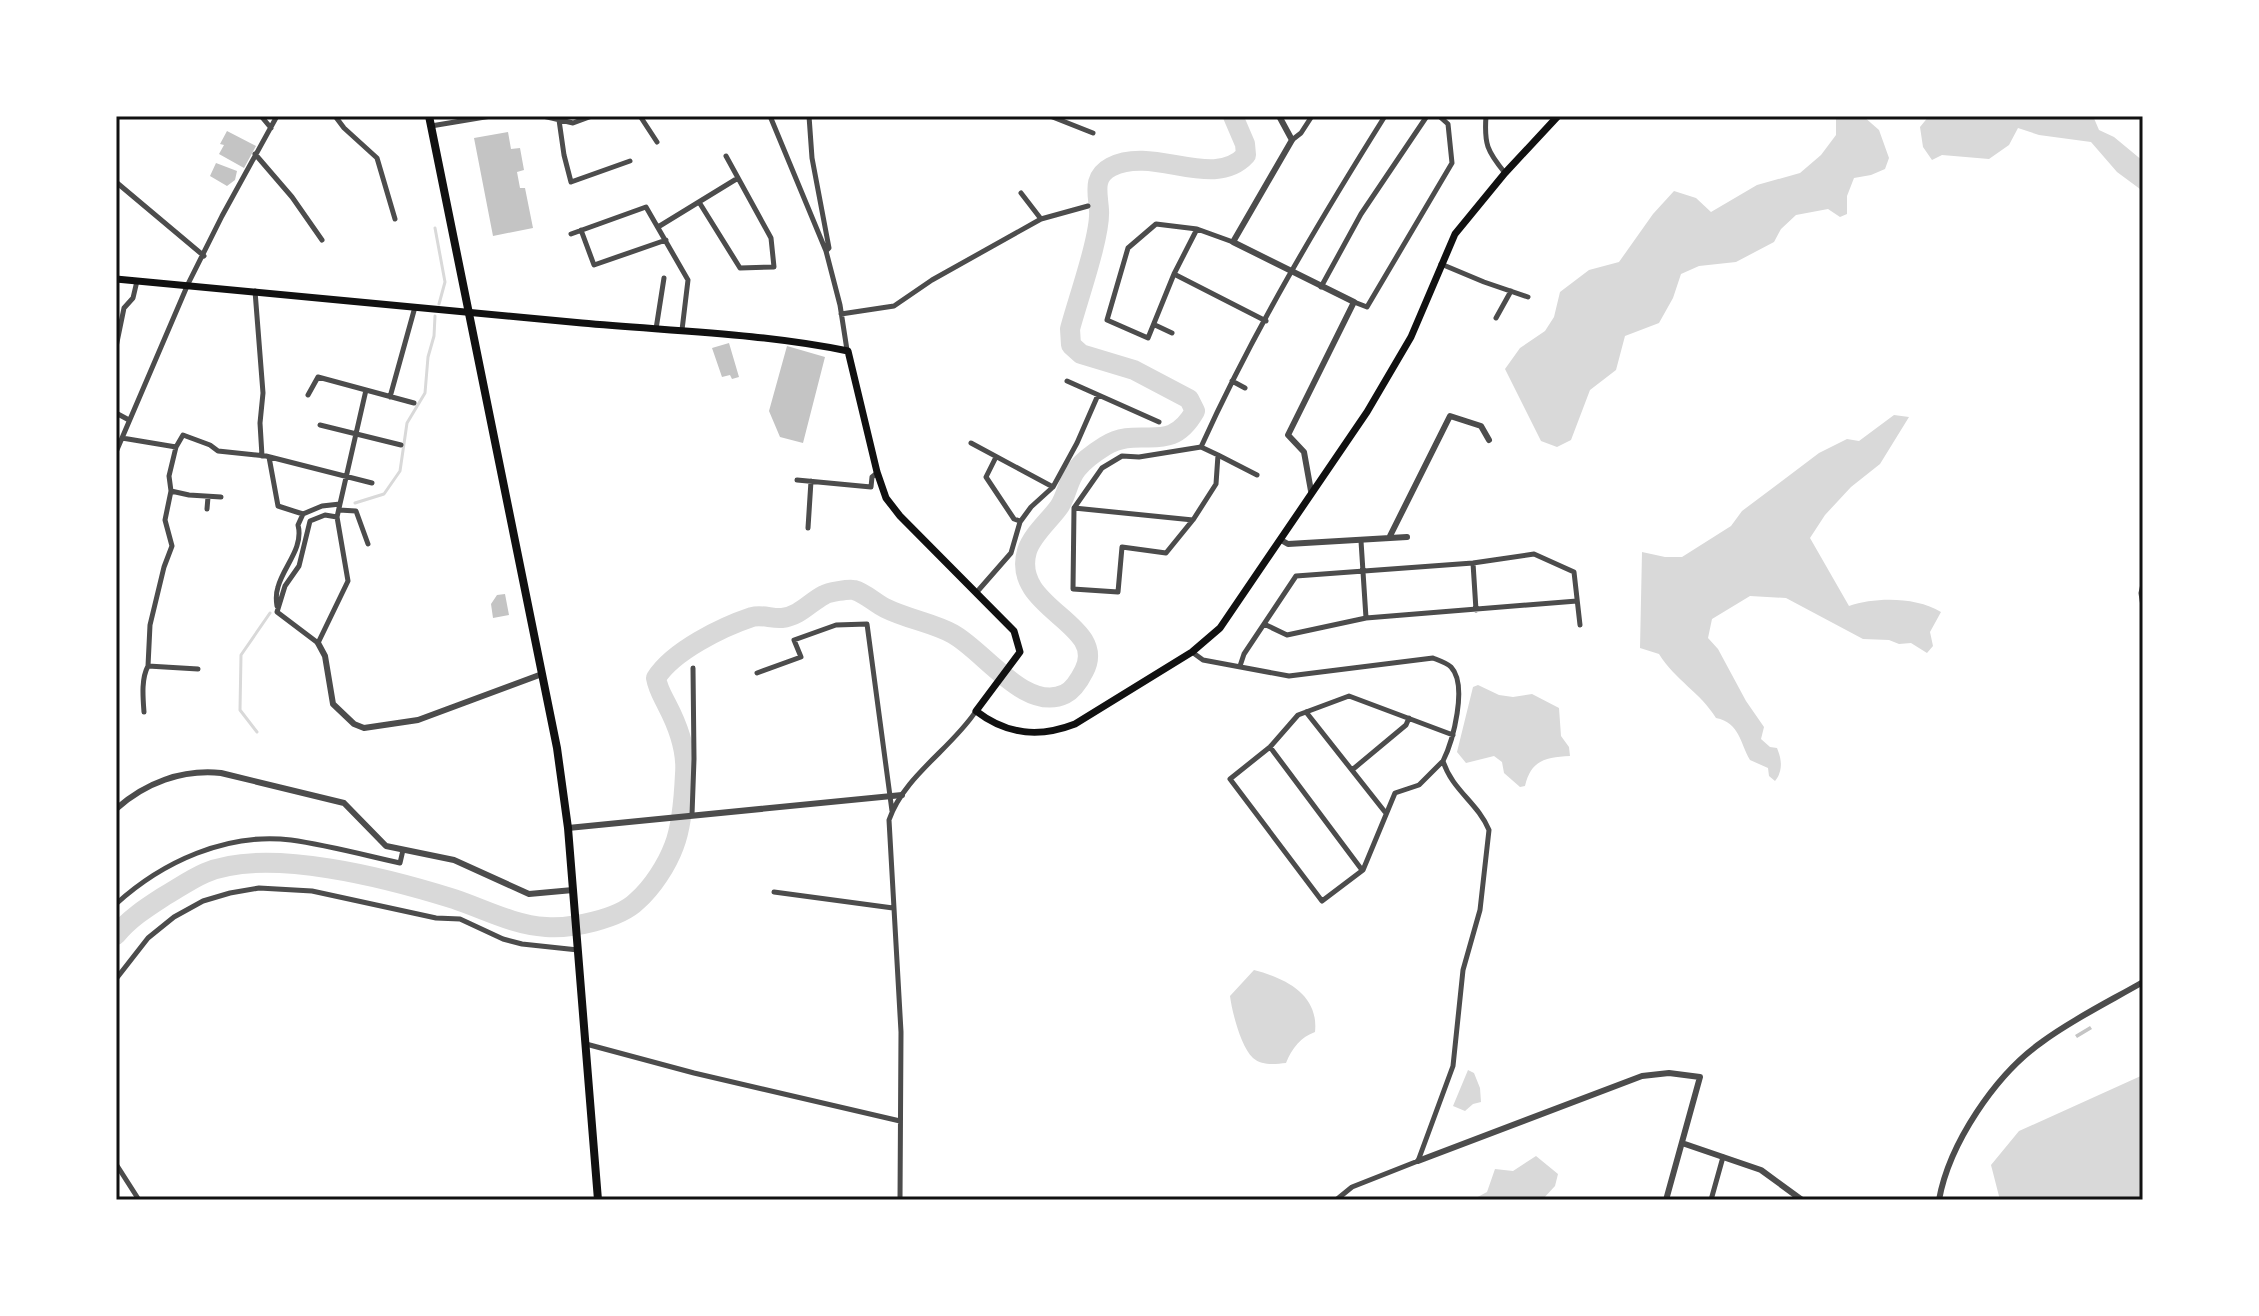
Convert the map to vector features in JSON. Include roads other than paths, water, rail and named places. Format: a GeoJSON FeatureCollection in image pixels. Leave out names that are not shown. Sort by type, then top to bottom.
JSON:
{"type":"FeatureCollection","features":[{"type":"Feature","properties":{"kind":"highway"},"geometry":{"type":"LineString","coordinates":[[430,121],[557,748],[568,828],[598,1200]]}},
{"type":"Feature","properties":{"kind":"main road"},"geometry":{"type":"LineString","coordinates":[[116,279],[786,340],[848,351],[886,498],[1014,631],[1020,652],[976,711],[1007,729],[1038,734],[1057,732],[1192,652],[1220,628],[1367,412],[1411,337],[1455,234],[1505,173],[1558,116]]}},
{"type":"Feature","properties":{"kind":"street"},"geometry":{"type":"LineString","coordinates":[[261,116],[271,128]]}},
{"type":"Feature","properties":{"kind":"street"},"geometry":{"type":"LineString","coordinates":[[116,452],[188,284],[277,116]]}},
{"type":"Feature","properties":{"kind":"street"},"geometry":{"type":"LineString","coordinates":[[335,116],[377,158],[395,219]]}},
{"type":"Feature","properties":{"kind":"street"},"geometry":{"type":"LineString","coordinates":[[430,121],[491,116]]}},
{"type":"Feature","properties":{"kind":"street"},"geometry":{"type":"LineString","coordinates":[[543,116],[573,123],[592,116]]}},
{"type":"Feature","properties":{"kind":"street"},"geometry":{"type":"LineString","coordinates":[[640,116],[657,142]]}},
{"type":"Feature","properties":{"kind":"street"},"geometry":{"type":"LineString","coordinates":[[770,116],[826,251],[848,351]]}},
{"type":"Feature","properties":{"kind":"street"},"geometry":{"type":"LineString","coordinates":[[809,116],[812,158],[829,248],[826,251]]}},
{"type":"Feature","properties":{"kind":"street"},"geometry":{"type":"LineString","coordinates":[[1050,116],[1093,133]]}},
{"type":"Feature","properties":{"kind":"street"},"geometry":{"type":"LineString","coordinates":[[1279,116],[1292,140]]}},
{"type":"Feature","properties":{"kind":"street"},"geometry":{"type":"LineString","coordinates":[[1233,242],[1292,140],[1301,133],[1312,116]]}},
{"type":"Feature","properties":{"kind":"street"},"geometry":{"type":"LineString","coordinates":[[1201,447],[1232,381],[1291,272],[1385,116]]}},
{"type":"Feature","properties":{"kind":"street"},"geometry":{"type":"LineString","coordinates":[[1321,287],[1361,214],[1427,116]]}},
{"type":"Feature","properties":{"kind":"street"},"geometry":{"type":"LineString","coordinates":[[1197,229],[1174,274],[1148,338],[1107,320],[1128,248],[1156,224],[1197,229],[1233,242],[1367,307],[1452,163],[1448,124],[1439,116]]}},
{"type":"Feature","properties":{"kind":"street"},"geometry":{"type":"LineString","coordinates":[[1486,116],[1484,138],[1490,154],[1505,173]]}},
{"type":"Feature","properties":{"kind":"street"},"geometry":{"type":"LineString","coordinates":[[559,120],[571,182],[630,161]]}},
{"type":"Feature","properties":{"kind":"street"},"geometry":{"type":"LineString","coordinates":[[255,154],[292,197],[322,240]]}},
{"type":"Feature","properties":{"kind":"street"},"geometry":{"type":"LineString","coordinates":[[699,202],[740,268],[774,267],[771,238],[726,156]]}},
{"type":"Feature","properties":{"kind":"street"},"geometry":{"type":"LineString","coordinates":[[658,227],[738,178]]}},
{"type":"Feature","properties":{"kind":"street"},"geometry":{"type":"LineString","coordinates":[[116,182],[204,256]]}},
{"type":"Feature","properties":{"kind":"street"},"geometry":{"type":"LineString","coordinates":[[1021,193],[1041,219]]}},
{"type":"Feature","properties":{"kind":"street"},"geometry":{"type":"LineString","coordinates":[[841,314],[894,306],[932,280],[1041,219],[1088,206]]}},
{"type":"Feature","properties":{"kind":"street"},"geometry":{"type":"LineString","coordinates":[[571,234],[646,207],[688,280],[682,331]]}},
{"type":"Feature","properties":{"kind":"street"},"geometry":{"type":"LineString","coordinates":[[581,230],[594,265],[666,240]]}},
{"type":"Feature","properties":{"kind":"street"},"geometry":{"type":"LineString","coordinates":[[1441,264],[1528,297]]}},
{"type":"Feature","properties":{"kind":"street"},"geometry":{"type":"LineString","coordinates":[[1174,274],[1266,321]]}},
{"type":"Feature","properties":{"kind":"street"},"geometry":{"type":"LineString","coordinates":[[656,329],[664,278]]}},
{"type":"Feature","properties":{"kind":"street"},"geometry":{"type":"LineString","coordinates":[[116,347],[124,308],[133,298],[137,281]]}},
{"type":"Feature","properties":{"kind":"street"},"geometry":{"type":"LineString","coordinates":[[255,291],[263,393],[260,423],[278,506],[303,514],[322,506],[339,511]]}},
{"type":"Feature","properties":{"kind":"street"},"geometry":{"type":"LineString","coordinates":[[1496,318],[1511,291]]}},
{"type":"Feature","properties":{"kind":"street"},"geometry":{"type":"LineString","coordinates":[[1311,491],[1304,452],[1288,435],[1354,302]]}},
{"type":"Feature","properties":{"kind":"street"},"geometry":{"type":"LineString","coordinates":[[390,397],[415,307]]}},
{"type":"Feature","properties":{"kind":"street"},"geometry":{"type":"LineString","coordinates":[[1155,325],[1172,333]]}},
{"type":"Feature","properties":{"kind":"street"},"geometry":{"type":"LineString","coordinates":[[1076,385],[1080,376]]}},
{"type":"Feature","properties":{"kind":"street"},"geometry":{"type":"LineString","coordinates":[[308,395],[318,377],[414,403]]}},
{"type":"Feature","properties":{"kind":"street"},"geometry":{"type":"LineString","coordinates":[[1067,381],[1159,422]]}},
{"type":"Feature","properties":{"kind":"street"},"geometry":{"type":"LineString","coordinates":[[1232,381],[1245,388]]}},
{"type":"Feature","properties":{"kind":"street"},"geometry":{"type":"LineString","coordinates":[[318,643],[348,581],[339,511],[366,390]]}},
{"type":"Feature","properties":{"kind":"street"},"geometry":{"type":"LineString","coordinates":[[976,593],[1011,553],[1020,522],[1053,487],[1098,395]]}},
{"type":"Feature","properties":{"kind":"street"},"geometry":{"type":"LineString","coordinates":[[116,413],[129,420]]}},
{"type":"Feature","properties":{"kind":"street"},"geometry":{"type":"LineString","coordinates":[[1138,424],[1143,415]]}},
{"type":"Feature","properties":{"kind":"street"},"geometry":{"type":"LineString","coordinates":[[1389,538],[1450,416],[1481,426],[1489,440]]}},
{"type":"Feature","properties":{"kind":"street"},"geometry":{"type":"LineString","coordinates":[[320,425],[401,445]]}},
{"type":"Feature","properties":{"kind":"street"},"geometry":{"type":"LineString","coordinates":[[144,712],[150,625],[172,546],[165,520],[171,491],[169,476],[176,447],[183,435],[218,451],[265,457],[372,483]]}},
{"type":"Feature","properties":{"kind":"street"},"geometry":{"type":"LineString","coordinates":[[122,438],[176,447]]}},
{"type":"Feature","properties":{"kind":"street"},"geometry":{"type":"LineString","coordinates":[[971,443],[1053,487]]}},
{"type":"Feature","properties":{"kind":"street"},"geometry":{"type":"LineString","coordinates":[[1218,455],[1216,484],[1193,520],[1166,553],[1122,547],[1118,592],[1073,589],[1074,508],[1102,468],[1122,456],[1139,457],[1201,447],[1218,455],[1257,475]]}},
{"type":"Feature","properties":{"kind":"street"},"geometry":{"type":"LineString","coordinates":[[996,457],[986,477],[1014,519],[1020,522]]}},
{"type":"Feature","properties":{"kind":"street"},"geometry":{"type":"LineString","coordinates":[[797,480],[871,487],[872,477],[877,472]]}},
{"type":"Feature","properties":{"kind":"street"},"geometry":{"type":"LineString","coordinates":[[808,528],[811,481]]}},
{"type":"Feature","properties":{"kind":"street"},"geometry":{"type":"LineString","coordinates":[[171,491],[221,497]]}},
{"type":"Feature","properties":{"kind":"street"},"geometry":{"type":"LineString","coordinates":[[207,509],[208,497]]}},
{"type":"Feature","properties":{"kind":"street"},"geometry":{"type":"LineString","coordinates":[[1074,508],[1193,520]]}},
{"type":"Feature","properties":{"kind":"street"},"geometry":{"type":"LineString","coordinates":[[277,612],[285,586],[299,566],[310,521],[339,511],[356,511],[368,544]]}},
{"type":"Feature","properties":{"kind":"street"},"geometry":{"type":"LineString","coordinates":[[277,612],[279,582],[292,561],[303,514]]}},
{"type":"Feature","properties":{"kind":"street"},"geometry":{"type":"LineString","coordinates":[[1281,540],[1288,544],[1407,537]]}},
{"type":"Feature","properties":{"kind":"street"},"geometry":{"type":"LineString","coordinates":[[1361,541],[1366,618]]}},
{"type":"Feature","properties":{"kind":"street"},"geometry":{"type":"LineString","coordinates":[[1240,666],[1244,654],[1296,576],[1473,563],[1534,554],[1574,572],[1580,625]]}},
{"type":"Feature","properties":{"kind":"street"},"geometry":{"type":"LineString","coordinates":[[1473,563],[1476,610]]}},
{"type":"Feature","properties":{"kind":"street"},"geometry":{"type":"LineString","coordinates":[[2143,584],[2143,606]]}},
{"type":"Feature","properties":{"kind":"street"},"geometry":{"type":"LineString","coordinates":[[1264,624],[1287,635],[1366,618],[1577,601]]}},
{"type":"Feature","properties":{"kind":"street"},"geometry":{"type":"LineString","coordinates":[[277,612],[318,643],[325,656],[333,704],[354,724],[364,728],[418,720],[542,674]]}},
{"type":"Feature","properties":{"kind":"street"},"geometry":{"type":"LineString","coordinates":[[757,673],[801,657],[794,640],[836,625],[867,624],[892,812]]}},
{"type":"Feature","properties":{"kind":"street"},"geometry":{"type":"LineString","coordinates":[[1192,652],[1203,660],[1289,676],[1433,658],[1451,667],[1459,684],[1453,735],[1443,761],[1419,785],[1395,793],[1363,870],[1322,901],[1230,779],[1270,747],[1298,715],[1349,696],[1453,735]]}},
{"type":"Feature","properties":{"kind":"street"},"geometry":{"type":"LineString","coordinates":[[148,666],[198,669]]}},
{"type":"Feature","properties":{"kind":"street"},"geometry":{"type":"LineString","coordinates":[[690,816],[694,759],[693,668]]}},
{"type":"Feature","properties":{"kind":"street"},"geometry":{"type":"LineString","coordinates":[[900,1200],[901,1032],[889,820],[902,795],[965,728],[976,711]]}},
{"type":"Feature","properties":{"kind":"street"},"geometry":{"type":"LineString","coordinates":[[1306,712],[1385,813]]}},
{"type":"Feature","properties":{"kind":"street"},"geometry":{"type":"LineString","coordinates":[[1352,770],[1406,725],[1409,718]]}},
{"type":"Feature","properties":{"kind":"street"},"geometry":{"type":"LineString","coordinates":[[1270,747],[1363,870]]}},
{"type":"Feature","properties":{"kind":"street"},"geometry":{"type":"LineString","coordinates":[[1418,1161],[1453,1066],[1463,970],[1480,910],[1489,830],[1484,818],[1453,784],[1443,761]]}},
{"type":"Feature","properties":{"kind":"street"},"geometry":{"type":"LineString","coordinates":[[116,809],[146,787],[167,778],[202,771],[221,773],[344,803],[386,846],[454,860],[529,894],[573,890]]}},
{"type":"Feature","properties":{"kind":"street"},"geometry":{"type":"LineString","coordinates":[[568,828],[902,795]]}},
{"type":"Feature","properties":{"kind":"street"},"geometry":{"type":"LineString","coordinates":[[116,904],[161,870],[216,847],[272,839],[291,840],[400,863],[403,850]]}},
{"type":"Feature","properties":{"kind":"street"},"geometry":{"type":"LineString","coordinates":[[116,979],[148,938],[174,917],[203,901],[259,888],[312,891],[436,918],[460,919],[503,939],[522,944],[577,947]]}},
{"type":"Feature","properties":{"kind":"street"},"geometry":{"type":"LineString","coordinates":[[774,892],[893,908]]}},
{"type":"Feature","properties":{"kind":"street"},"geometry":{"type":"LineString","coordinates":[[1939,1200],[1942,1184],[1961,1139],[2000,1081],[2040,1043],[2143,982]]}},
{"type":"Feature","properties":{"kind":"street"},"geometry":{"type":"LineString","coordinates":[[586,1044],[694,1073],[900,1121]]}},
{"type":"Feature","properties":{"kind":"street"},"geometry":{"type":"LineString","coordinates":[[1336,1200],[1352,1187],[1642,1076],[1669,1073],[1700,1077],[1666,1200]]}},
{"type":"Feature","properties":{"kind":"street"},"geometry":{"type":"LineString","coordinates":[[1682,1143],[1761,1170],[1802,1200]]}},
{"type":"Feature","properties":{"kind":"street"},"geometry":{"type":"LineString","coordinates":[[1711,1200],[1724,1156]]}},
{"type":"Feature","properties":{"kind":"street"},"geometry":{"type":"LineString","coordinates":[[116,1164],[139,1200]]}},
{"type":"Feature","properties":{"kind":"waterway"},"geometry":{"type":"LineString","coordinates":[[116,935],[144,910],[200,875],[231,866],[261,863],[329,868],[363,875],[454,899],[534,926],[568,926],[594,922],[619,913],[637,901],[658,876],[674,846],[681,820],[685,774],[683,747],[656,678],[686,649],[727,627],[752,617],[788,617],[830,593],[854,590],[893,612],[953,634],[1006,678],[1035,695],[1050,698],[1068,692],[1084,671],[1088,654],[1083,640],[1032,587],[1026,571],[1029,545],[1059,507],[1074,473],[1090,456],[1118,440],[1154,438],[1175,433],[1195,411],[1189,399],[1134,370],[1081,354],[1071,345],[1070,329],[1099,221],[1099,181],[1111,167],[1128,162],[1146,161],[1200,169],[1232,165],[1246,155],[1245,144],[1233,116]]}},
{"type":"Feature","properties":{"kind":"waterway"},"geometry":{"type":"LineString","coordinates":[[435,228],[445,282],[439,304]]}},
{"type":"Feature","properties":{"kind":"waterway"},"geometry":{"type":"LineString","coordinates":[[355,503],[384,494],[400,471],[407,423],[425,393],[435,316]]}},
{"type":"Feature","properties":{"kind":"waterway"},"geometry":{"type":"LineString","coordinates":[[257,732],[240,710],[241,655],[270,613]]}}]}
